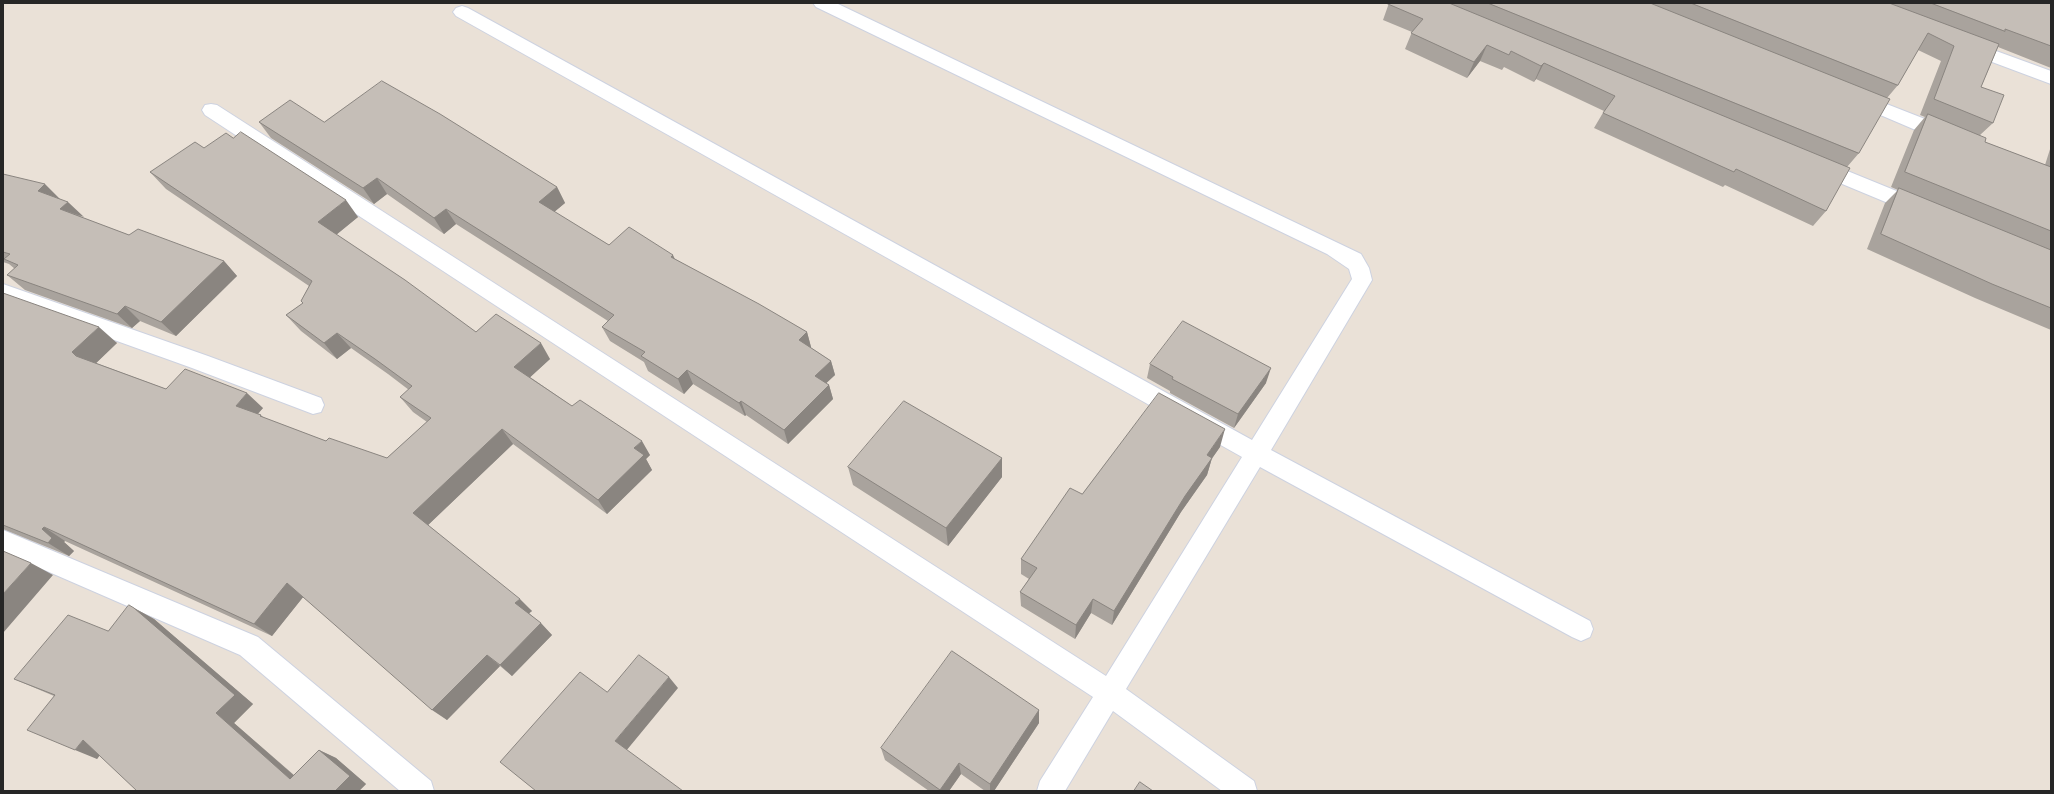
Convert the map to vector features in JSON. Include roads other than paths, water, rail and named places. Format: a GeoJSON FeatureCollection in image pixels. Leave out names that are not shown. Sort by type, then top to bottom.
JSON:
{"type":"FeatureCollection","features":[{"type":"Feature","properties":{"kind":"street"},"geometry":{"type":"LineString","coordinates":[[822,3],[1355,260],[1361,268],[1362,280],[1050,791]]}},
{"type":"Feature","properties":{"kind":"street"},"geometry":{"type":"LineString","coordinates":[[462,12],[1256,453],[1582,629]]}},
{"type":"Feature","properties":{"kind":"street"},"geometry":{"type":"LineString","coordinates":[[1950,39],[2051,78]]}},
{"type":"Feature","properties":{"kind":"street"},"geometry":{"type":"LineString","coordinates":[[1844,93],[1962,141]]}},
{"type":"Feature","properties":{"kind":"street"},"geometry":{"type":"LineString","coordinates":[[211,110],[1110,693],[1244,791]]}},
{"type":"Feature","properties":{"kind":"street"},"geometry":{"type":"LineString","coordinates":[[1801,160],[1933,214]]}},
{"type":"Feature","properties":{"kind":"street"},"geometry":{"type":"LineString","coordinates":[[3,292],[200,362],[313,405]]}},
{"type":"Feature","properties":{"kind":"street"},"geometry":{"type":"LineString","coordinates":[[3,541],[249,646],[421,791]]}}]}
